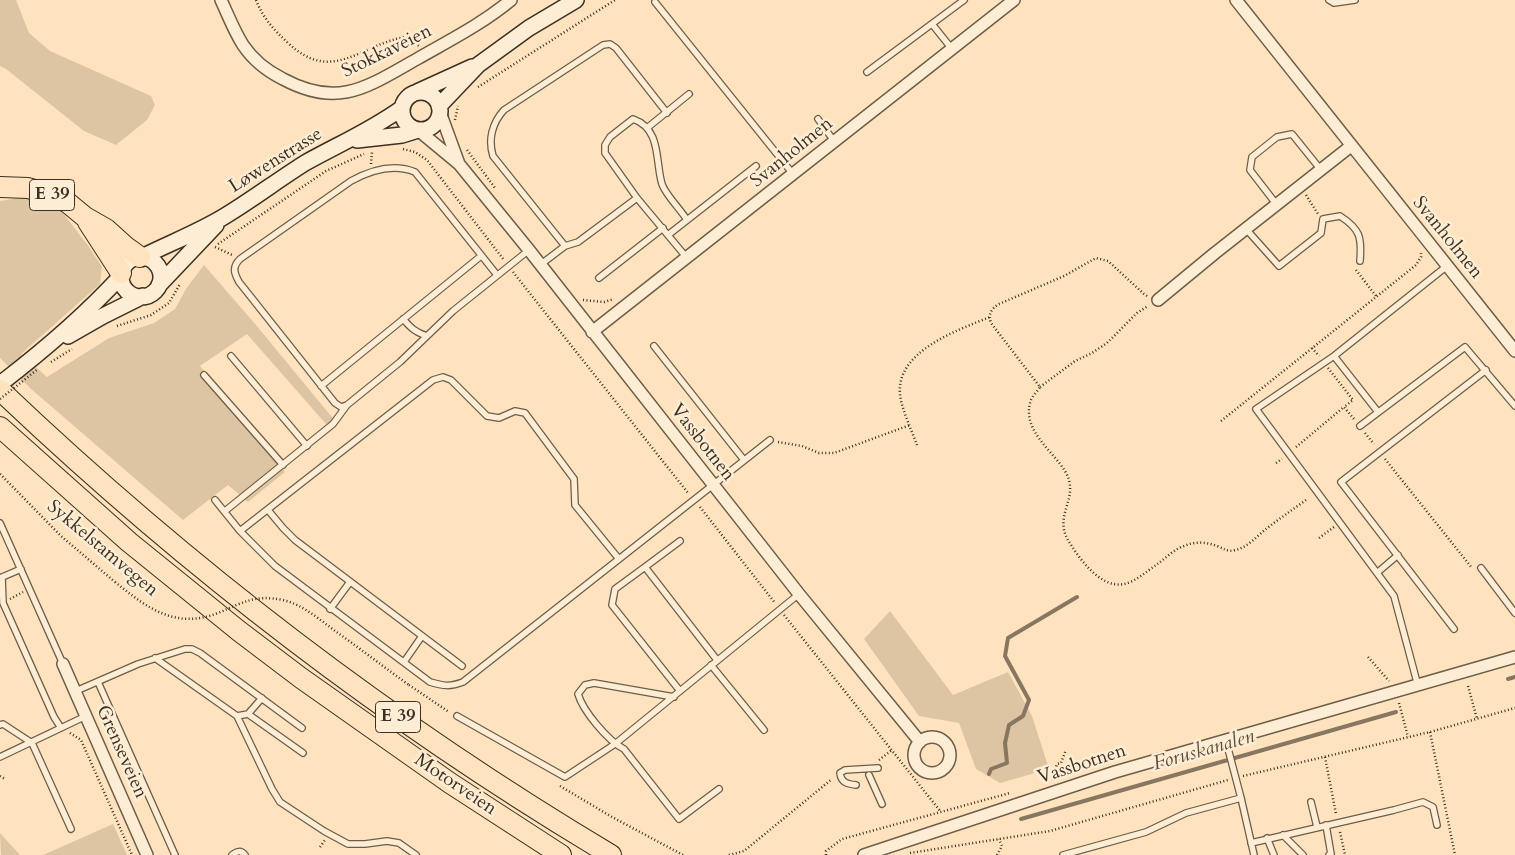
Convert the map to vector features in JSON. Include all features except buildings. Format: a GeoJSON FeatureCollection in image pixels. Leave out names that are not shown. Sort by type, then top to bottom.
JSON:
{"type":"FeatureCollection","features":[{"type":"Feature","properties":{"kind":"highway","name":"E 39"},"geometry":{"type":"LineString","coordinates":[[4,190],[36,190],[56,196],[106,230],[141,257]]}},
{"type":"Feature","properties":{"kind":"highway","name":"E 39"},"geometry":{"type":"LineString","coordinates":[[85,217],[121,275]]}},
{"type":"Feature","properties":{"kind":"highway","name":"E 39"},"geometry":{"type":"LineString","coordinates":[[0,390],[125,504],[261,616],[322,663],[484,774],[611,855]]}},
{"type":"Feature","properties":{"kind":"highway","name":"Motorveien"},"geometry":{"type":"LineString","coordinates":[[0,427],[164,572],[301,678],[450,782],[561,855]]}},
{"type":"Feature","properties":{"kind":"main road"},"geometry":{"type":"LineString","coordinates":[[478,65],[440,109],[438,118],[430,128],[418,130],[405,122],[402,108],[404,100],[410,95],[478,65],[528,28],[574,1]]}},
{"type":"Feature","properties":{"kind":"main road"},"geometry":{"type":"LineString","coordinates":[[417,92],[431,94],[436,99],[440,109]]}},
{"type":"Feature","properties":{"kind":"main road","name":"Løwenstrasse"},"geometry":{"type":"LineString","coordinates":[[141,257],[224,217],[296,169],[323,153],[351,140],[402,108]]}},
{"type":"Feature","properties":{"kind":"main road","name":"Løwenstrasse"},"geometry":{"type":"LineString","coordinates":[[351,140],[402,135],[418,130]]}},
{"type":"Feature","properties":{"kind":"main road","name":"Løwenstrasse"},"geometry":{"type":"LineString","coordinates":[[158,285],[224,217]]}},
{"type":"Feature","properties":{"kind":"main road"},"geometry":{"type":"LineString","coordinates":[[0,384],[39,362],[103,316],[152,293],[160,279],[158,267],[149,258],[141,257],[134,257],[126,263],[121,275],[39,362]]}},
{"type":"Feature","properties":{"kind":"main road"},"geometry":{"type":"LineString","coordinates":[[121,275],[127,292],[132,295],[143,296]]}},
{"type":"Feature","properties":{"kind":"street","name":"Stokkaveien"},"geometry":{"type":"LineString","coordinates":[[221,0],[243,44],[252,56],[271,73],[298,87],[317,93],[336,94],[360,88],[423,55],[484,21],[511,0]]}},
{"type":"Feature","properties":{"kind":"street","name":"Svanholmen"},"geometry":{"type":"LineString","coordinates":[[592,332],[1014,0]]}},
{"type":"Feature","properties":{"kind":"street","name":"Svanholmen"},"geometry":{"type":"LineString","coordinates":[[1236,0],[1515,351]]}},
{"type":"Feature","properties":{"kind":"street","name":"Vassbotnen"},"geometry":{"type":"LineString","coordinates":[[440,109],[459,164]]}},
{"type":"Feature","properties":{"kind":"street","name":"Vassbotnen"},"geometry":{"type":"LineString","coordinates":[[418,130],[459,164],[529,250],[799,594],[920,742]]}},
{"type":"Feature","properties":{"kind":"street"},"geometry":{"type":"LineString","coordinates":[[1158,300],[1351,146]]}},
{"type":"Feature","properties":{"kind":"street","name":"Vassbotnen"},"geometry":{"type":"LineString","coordinates":[[864,855],[1115,772],[1515,657]]}},
{"type":"Feature","properties":{"kind":"street","name":"Grenseveien"},"geometry":{"type":"LineString","coordinates":[[63,664],[147,855]]}},
{"type":"Feature","properties":{"kind":"lane"},"geometry":{"type":"LineString","coordinates":[[867,72],[964,0]]}},
{"type":"Feature","properties":{"kind":"lane"},"geometry":{"type":"LineString","coordinates":[[1329,0],[1334,3],[1355,0]]}},
{"type":"Feature","properties":{"kind":"lane"},"geometry":{"type":"LineString","coordinates":[[655,2],[793,174]]}},
{"type":"Feature","properties":{"kind":"lane"},"geometry":{"type":"LineString","coordinates":[[932,24],[952,49]]}},
{"type":"Feature","properties":{"kind":"lane"},"geometry":{"type":"LineString","coordinates":[[565,246],[493,156],[490,148],[492,127],[496,118],[504,110],[603,45],[610,44],[616,48],[667,112]]}},
{"type":"Feature","properties":{"kind":"lane"},"geometry":{"type":"LineString","coordinates":[[646,128],[689,94]]}},
{"type":"Feature","properties":{"kind":"lane"},"geometry":{"type":"LineString","coordinates":[[687,258],[637,198],[605,153],[604,145],[610,137],[633,119],[640,121],[657,146],[662,185],[688,220]]}},
{"type":"Feature","properties":{"kind":"lane"},"geometry":{"type":"LineString","coordinates":[[818,119],[834,141]]}},
{"type":"Feature","properties":{"kind":"lane"},"geometry":{"type":"LineString","coordinates":[[1277,205],[1250,170],[1252,157],[1277,137],[1292,134],[1321,170]]}},
{"type":"Feature","properties":{"kind":"lane"},"geometry":{"type":"LineString","coordinates":[[668,235],[756,166]]}},
{"type":"Feature","properties":{"kind":"lane"},"geometry":{"type":"LineString","coordinates":[[347,405],[341,407],[338,405],[321,386],[239,282],[234,268],[240,258],[351,181],[367,174],[395,167],[407,168],[415,172],[497,276]]}},
{"type":"Feature","properties":{"kind":"lane"},"geometry":{"type":"LineString","coordinates":[[540,265],[565,246],[578,242],[637,198]]}},
{"type":"Feature","properties":{"kind":"lane"},"geometry":{"type":"LineString","coordinates":[[1246,229],[1279,266],[1321,233],[1323,219],[1340,216],[1351,223],[1359,234],[1360,261]]}},
{"type":"Feature","properties":{"kind":"lane"},"geometry":{"type":"LineString","coordinates":[[599,278],[662,228]]}},
{"type":"Feature","properties":{"kind":"lane"},"geometry":{"type":"LineString","coordinates":[[224,511],[308,446],[338,418],[347,405],[400,362],[453,311],[529,250]]}},
{"type":"Feature","properties":{"kind":"lane"},"geometry":{"type":"LineString","coordinates":[[321,386],[481,256]]}},
{"type":"Feature","properties":{"kind":"lane"},"geometry":{"type":"LineString","coordinates":[[1418,686],[1394,596],[1256,409],[1334,356],[1447,266]]}},
{"type":"Feature","properties":{"kind":"lane"},"geometry":{"type":"LineString","coordinates":[[403,319],[411,329],[427,336]]}},
{"type":"Feature","properties":{"kind":"lane"},"geometry":{"type":"LineString","coordinates":[[654,346],[744,460]]}},
{"type":"Feature","properties":{"kind":"lane"},"geometry":{"type":"LineString","coordinates":[[1360,426],[1465,347],[1515,406]]}},
{"type":"Feature","properties":{"kind":"lane"},"geometry":{"type":"LineString","coordinates":[[231,356],[308,446]]}},
{"type":"Feature","properties":{"kind":"lane"},"geometry":{"type":"LineString","coordinates":[[1334,356],[1378,412]]}},
{"type":"Feature","properties":{"kind":"lane"},"geometry":{"type":"LineString","coordinates":[[1454,629],[1341,482],[1486,370]]}},
{"type":"Feature","properties":{"kind":"lane"},"geometry":{"type":"LineString","coordinates":[[204,375],[283,465]]}},
{"type":"Feature","properties":{"kind":"lane"},"geometry":{"type":"LineString","coordinates":[[240,531],[433,380],[443,377],[451,380],[487,416],[499,418],[515,411],[525,413],[574,479],[575,505],[619,559]]}},
{"type":"Feature","properties":{"kind":"lane"},"geometry":{"type":"LineString","coordinates":[[215,500],[263,556],[330,609],[430,682],[442,686],[451,686],[463,682],[770,440]]}},
{"type":"Feature","properties":{"kind":"lane"},"geometry":{"type":"LineString","coordinates":[[268,510],[295,540],[462,666]]}},
{"type":"Feature","properties":{"kind":"lane"},"geometry":{"type":"LineString","coordinates":[[0,523],[63,664]]}},
{"type":"Feature","properties":{"kind":"lane"},"geometry":{"type":"LineString","coordinates":[[680,541],[615,589],[612,605],[680,691]]}},
{"type":"Feature","properties":{"kind":"lane"},"geometry":{"type":"LineString","coordinates":[[1378,572],[1398,555]]}},
{"type":"Feature","properties":{"kind":"lane"},"geometry":{"type":"LineString","coordinates":[[645,568],[717,660]]}},
{"type":"Feature","properties":{"kind":"lane"},"geometry":{"type":"LineString","coordinates":[[1481,568],[1515,613]]}},
{"type":"Feature","properties":{"kind":"lane"},"geometry":{"type":"LineString","coordinates":[[21,569],[1,577],[3,603],[54,717],[61,728]]}},
{"type":"Feature","properties":{"kind":"lane"},"geometry":{"type":"LineString","coordinates":[[330,609],[350,582]]}},
{"type":"Feature","properties":{"kind":"lane"},"geometry":{"type":"LineString","coordinates":[[457,716],[565,778],[615,744],[799,594]]}},
{"type":"Feature","properties":{"kind":"lane"},"geometry":{"type":"LineString","coordinates":[[404,662],[422,636]]}},
{"type":"Feature","properties":{"kind":"lane"},"geometry":{"type":"LineString","coordinates":[[76,692],[138,664],[185,649],[192,649],[302,728]]}},
{"type":"Feature","properties":{"kind":"lane"},"geometry":{"type":"LineString","coordinates":[[155,658],[237,716],[280,802],[324,831],[348,844],[393,842],[399,843],[416,855]]}},
{"type":"Feature","properties":{"kind":"lane"},"geometry":{"type":"LineString","coordinates":[[711,665],[764,730]]}},
{"type":"Feature","properties":{"kind":"lane"},"geometry":{"type":"LineString","coordinates":[[98,682],[175,855]]}},
{"type":"Feature","properties":{"kind":"lane"},"geometry":{"type":"LineString","coordinates":[[674,697],[594,683],[585,685],[578,694],[581,704],[615,744],[624,749],[679,819],[719,789]]}},
{"type":"Feature","properties":{"kind":"lane"},"geometry":{"type":"LineString","coordinates":[[237,716],[248,714],[262,698]]}},
{"type":"Feature","properties":{"kind":"lane"},"geometry":{"type":"LineString","coordinates":[[248,714],[302,753]]}},
{"type":"Feature","properties":{"kind":"lane"},"geometry":{"type":"LineString","coordinates":[[0,757],[86,716]]}},
{"type":"Feature","properties":{"kind":"lane"},"geometry":{"type":"LineString","coordinates":[[0,725],[3,724],[32,743],[71,829]]}},
{"type":"Feature","properties":{"kind":"lane"},"geometry":{"type":"LineString","coordinates":[[1226,741],[1254,855]]}},
{"type":"Feature","properties":{"kind":"lane"},"geometry":{"type":"LineString","coordinates":[[856,785],[845,784],[840,779],[840,773],[845,770],[877,765]]}},
{"type":"Feature","properties":{"kind":"lane"},"geometry":{"type":"LineString","coordinates":[[869,775],[882,804]]}},
{"type":"Feature","properties":{"kind":"lane"},"geometry":{"type":"LineString","coordinates":[[1063,855],[1146,832],[1186,813],[1241,798]]}},
{"type":"Feature","properties":{"kind":"lane"},"geometry":{"type":"LineString","coordinates":[[1311,802],[1317,827]]}},
{"type":"Feature","properties":{"kind":"lane"},"geometry":{"type":"LineString","coordinates":[[1251,843],[1423,802],[1433,807],[1437,825]]}},
{"type":"Feature","properties":{"kind":"lane"},"geometry":{"type":"LineString","coordinates":[[1326,825],[1331,854],[1329,855]]}},
{"type":"Feature","properties":{"kind":"lane"},"geometry":{"type":"LineString","coordinates":[[1283,835],[1303,855]]}},
{"type":"Feature","properties":{"kind":"lane"},"geometry":{"type":"LineString","coordinates":[[1267,838],[1274,855]]}},
{"type":"Feature","properties":{"kind":"lane"},"geometry":{"type":"LineString","coordinates":[[232,855],[239,851],[245,855]]}},
{"type":"Feature","properties":{"kind":"path"},"geometry":{"type":"LineString","coordinates":[[256,0],[260,11],[271,28],[299,53],[317,61],[330,62],[342,60],[406,37],[418,45],[423,55]]}},
{"type":"Feature","properties":{"kind":"path"},"geometry":{"type":"LineString","coordinates":[[471,91],[615,0]]}},
{"type":"Feature","properties":{"kind":"path"},"geometry":{"type":"LineString","coordinates":[[455,122],[459,105]]}},
{"type":"Feature","properties":{"kind":"path"},"geometry":{"type":"LineString","coordinates":[[465,147],[500,195]]}},
{"type":"Feature","properties":{"kind":"path"},"geometry":{"type":"LineString","coordinates":[[398,148],[415,152],[427,160],[940,812]]}},
{"type":"Feature","properties":{"kind":"path"},"geometry":{"type":"LineString","coordinates":[[209,252],[326,171],[374,149]]}},
{"type":"Feature","properties":{"kind":"path"},"geometry":{"type":"LineString","coordinates":[[1304,192],[1323,219]]}},
{"type":"Feature","properties":{"kind":"path"},"geometry":{"type":"LineString","coordinates":[[215,247],[240,258]]}},
{"type":"Feature","properties":{"kind":"path"},"geometry":{"type":"LineString","coordinates":[[1040,387],[992,323],[990,317],[993,308],[1064,276],[1096,258],[1108,261],[1144,294],[1158,300]]}},
{"type":"Feature","properties":{"kind":"path"},"geometry":{"type":"LineString","coordinates":[[1360,261],[1356,270],[1376,296]]}},
{"type":"Feature","properties":{"kind":"path"},"geometry":{"type":"LineString","coordinates":[[1221,421],[1376,296],[1414,268]]}},
{"type":"Feature","properties":{"kind":"path"},"geometry":{"type":"LineString","coordinates":[[115,326],[151,315],[169,303],[184,279]]}},
{"type":"Feature","properties":{"kind":"path"},"geometry":{"type":"LineString","coordinates":[[581,300],[604,302],[619,297]]}},
{"type":"Feature","properties":{"kind":"path"},"geometry":{"type":"LineString","coordinates":[[1158,300],[1137,314],[1107,343],[1092,353],[1075,360],[1040,387],[1030,401],[1029,414],[1032,426],[1038,437],[1065,472],[1070,486],[1070,500],[1064,514],[1062,528],[1077,553],[1100,578],[1114,585],[1126,584],[1183,546],[1198,542],[1215,545],[1228,551],[1237,550],[1250,543],[1265,529],[1306,500]]}},
{"type":"Feature","properties":{"kind":"path"},"geometry":{"type":"LineString","coordinates":[[917,445],[900,395],[902,376],[906,368],[928,346],[946,334],[990,317]]}},
{"type":"Feature","properties":{"kind":"path"},"geometry":{"type":"LineString","coordinates":[[1276,463],[1353,400],[1312,348]]}},
{"type":"Feature","properties":{"kind":"path"},"geometry":{"type":"LineString","coordinates":[[0,399],[39,362],[72,349]]}},
{"type":"Feature","properties":{"kind":"path"},"geometry":{"type":"LineString","coordinates":[[1344,406],[1475,573]]}},
{"type":"Feature","properties":{"kind":"path"},"geometry":{"type":"LineString","coordinates":[[770,440],[802,446],[818,452],[834,453],[910,425]]}},
{"type":"Feature","properties":{"kind":"path","name":"Sykkelstamvegen"},"geometry":{"type":"LineString","coordinates":[[0,474],[61,536],[115,582],[152,610],[178,618],[195,618],[254,599],[271,598],[288,602],[308,612],[409,684]]}},
{"type":"Feature","properties":{"kind":"path"},"geometry":{"type":"LineString","coordinates":[[1319,538],[1340,522]]}},
{"type":"Feature","properties":{"kind":"path"},"geometry":{"type":"LineString","coordinates":[[3,603],[30,589]]}},
{"type":"Feature","properties":{"kind":"path"},"geometry":{"type":"LineString","coordinates":[[1368,657],[1393,684]]}},
{"type":"Feature","properties":{"kind":"path"},"geometry":{"type":"LineString","coordinates":[[1468,686],[1477,719]]}},
{"type":"Feature","properties":{"kind":"path"},"geometry":{"type":"LineString","coordinates":[[1399,701],[1408,737]]}},
{"type":"Feature","properties":{"kind":"path"},"geometry":{"type":"LineString","coordinates":[[904,855],[998,838],[1050,831],[1236,778],[1430,732],[1515,708]]}},
{"type":"Feature","properties":{"kind":"path"},"geometry":{"type":"LineString","coordinates":[[61,728],[81,740],[132,855]]}},
{"type":"Feature","properties":{"kind":"path"},"geometry":{"type":"LineString","coordinates":[[1430,732],[1455,855]]}},
{"type":"Feature","properties":{"kind":"path"},"geometry":{"type":"LineString","coordinates":[[877,765],[892,750]]}},
{"type":"Feature","properties":{"kind":"path"},"geometry":{"type":"LineString","coordinates":[[1056,781],[1054,774],[1066,750]]}},
{"type":"Feature","properties":{"kind":"path"},"geometry":{"type":"LineString","coordinates":[[1325,757],[1345,855]]}},
{"type":"Feature","properties":{"kind":"path"},"geometry":{"type":"LineString","coordinates":[[729,855],[744,851],[834,778],[835,773]]}},
{"type":"Feature","properties":{"kind":"path"},"geometry":{"type":"LineString","coordinates":[[0,776],[5,779]]}},
{"type":"Feature","properties":{"kind":"path"},"geometry":{"type":"LineString","coordinates":[[826,855],[826,851],[842,839],[1015,791]]}},
{"type":"Feature","properties":{"kind":"path"},"geometry":{"type":"LineString","coordinates":[[996,855],[1002,846],[998,838]]}},
{"type":"Feature","properties":{"kind":"shaded area"},"geometry":{"type":"Polygon","coordinates":[[[0,0],[16,0],[29,33],[50,51],[151,96],[155,105],[147,120],[116,145],[84,131],[0,66],[0,0]]]}},
{"type":"Feature","properties":{"kind":"shaded area"},"geometry":{"type":"Polygon","coordinates":[[[24,197],[57,205],[102,267],[100,284],[21,354],[47,377],[109,338],[154,323],[175,309],[186,289],[204,265],[336,422],[326,424],[247,334],[200,366],[285,472],[248,502],[228,485],[183,520],[30,388],[0,358],[0,201],[24,197]]]}},
{"type":"Feature","properties":{"kind":"shaded area"},"geometry":{"type":"Polygon","coordinates":[[[890,611],[953,695],[1008,672],[1032,716],[1049,769],[1000,783],[976,769],[959,723],[919,716],[864,639],[890,611]]]}},
{"type":"Feature","properties":{"kind":"shaded area"},"geometry":{"type":"Polygon","coordinates":[[[113,824],[127,855],[43,855],[113,824]]]}},
{"type":"Feature","properties":{"kind":"shaded area"},"geometry":{"type":"Polygon","coordinates":[[[0,833],[20,855],[1,855],[0,833]]]}},
{"type":"Feature","properties":{"kind":"waterway"},"geometry":{"type":"LineString","coordinates":[[989,774],[991,769],[1007,763],[1005,743],[1009,725],[1023,716],[1029,700],[1005,656],[1008,638],[1077,597]]}},
{"type":"Feature","properties":{"kind":"waterway","name":"Foruskanalen"},"geometry":{"type":"LineString","coordinates":[[1508,679],[1515,677]]}},
{"type":"Feature","properties":{"kind":"waterway","name":"Foruskanalen"},"geometry":{"type":"LineString","coordinates":[[1021,819],[1396,712]]}}]}
